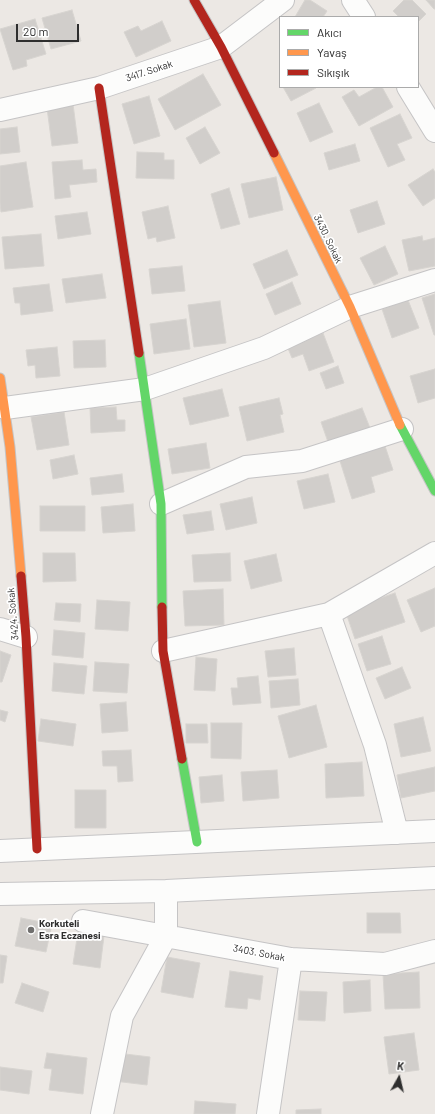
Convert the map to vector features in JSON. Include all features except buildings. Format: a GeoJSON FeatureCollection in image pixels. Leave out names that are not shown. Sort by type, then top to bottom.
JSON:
{"type":"FeatureCollection","features":[{"type":"Feature","properties":{"kind":"street","name":"3430. Sokak"},"geometry":{"type":"LineString","coordinates":[[194,0],[221,47],[350,307],[402,429],[435,491]]}},
{"type":"Feature","properties":{"kind":"street","name":"3417. Sokak"},"geometry":{"type":"LineString","coordinates":[[0,110],[99,88],[221,47],[283,0]]}},
{"type":"Feature","properties":{"kind":"street"},"geometry":{"type":"LineString","coordinates":[[353,0],[363,16]]}},
{"type":"Feature","properties":{"kind":"street"},"geometry":{"type":"LineString","coordinates":[[99,88],[161,504],[163,651],[197,842]]}},
{"type":"Feature","properties":{"kind":"street"},"geometry":{"type":"LineString","coordinates":[[409,88],[435,131]]}},
{"type":"Feature","properties":{"kind":"street"},"geometry":{"type":"LineString","coordinates":[[5,408],[145,389],[264,348],[350,307],[435,280]]}},
{"type":"Feature","properties":{"kind":"street","name":"3424. Sokak"},"geometry":{"type":"LineString","coordinates":[[0,378],[5,408],[5,446],[26,637],[37,849]]}},
{"type":"Feature","properties":{"kind":"street"},"geometry":{"type":"LineString","coordinates":[[161,504],[246,467],[302,461],[402,429]]}},
{"type":"Feature","properties":{"kind":"street"},"geometry":{"type":"LineString","coordinates":[[163,651],[329,614],[435,553]]}},
{"type":"Feature","properties":{"kind":"street"},"geometry":{"type":"LineString","coordinates":[[329,614],[375,745],[398,833]]}},
{"type":"Feature","properties":{"kind":"street"},"geometry":{"type":"LineString","coordinates":[[0,629],[26,637]]}},
{"type":"Feature","properties":{"kind":"street"},"geometry":{"type":"LineString","coordinates":[[0,851],[435,831]]}},
{"type":"Feature","properties":{"kind":"street"},"geometry":{"type":"LineString","coordinates":[[0,894],[166,891],[435,878]]}},
{"type":"Feature","properties":{"kind":"street"},"geometry":{"type":"LineString","coordinates":[[102,1114],[122,1016],[166,936],[166,891]]}},
{"type":"Feature","properties":{"kind":"street","name":"3403. Sokak"},"geometry":{"type":"LineString","coordinates":[[83,921],[291,959],[385,964],[435,951]]}},
{"type":"Feature","properties":{"kind":"street"},"geometry":{"type":"LineString","coordinates":[[268,1114],[291,959]]}},
{"type":"Feature","properties":{"kind":"traffic: fast"},"geometry":{"type":"LineString","coordinates":[[139,353],[161,504],[162,607]]}},
{"type":"Feature","properties":{"kind":"traffic: fast"},"geometry":{"type":"LineString","coordinates":[[400,425],[435,491]]}},
{"type":"Feature","properties":{"kind":"traffic: fast"},"geometry":{"type":"LineString","coordinates":[[182,759],[197,842]]}},
{"type":"Feature","properties":{"kind":"traffic: slow"},"geometry":{"type":"LineString","coordinates":[[274,153],[350,307],[400,425]]}},
{"type":"Feature","properties":{"kind":"traffic: slow"},"geometry":{"type":"LineString","coordinates":[[0,378],[10,447],[21,576]]}},
{"type":"Feature","properties":{"kind":"traffic: jam"},"geometry":{"type":"LineString","coordinates":[[194,0],[221,47],[274,153]]}},
{"type":"Feature","properties":{"kind":"traffic: jam"},"geometry":{"type":"LineString","coordinates":[[99,88],[139,353]]}},
{"type":"Feature","properties":{"kind":"traffic: jam"},"geometry":{"type":"LineString","coordinates":[[21,576],[26,637],[37,849]]}},
{"type":"Feature","properties":{"kind":"traffic: jam"},"geometry":{"type":"LineString","coordinates":[[162,607],[163,651],[182,759]]}},
{"type":"Feature","properties":{"kind":"place","name":"Korkuteli Esra Eczanesi"},"geometry":{"type":"Point","coordinates":[31,930]}}]}
